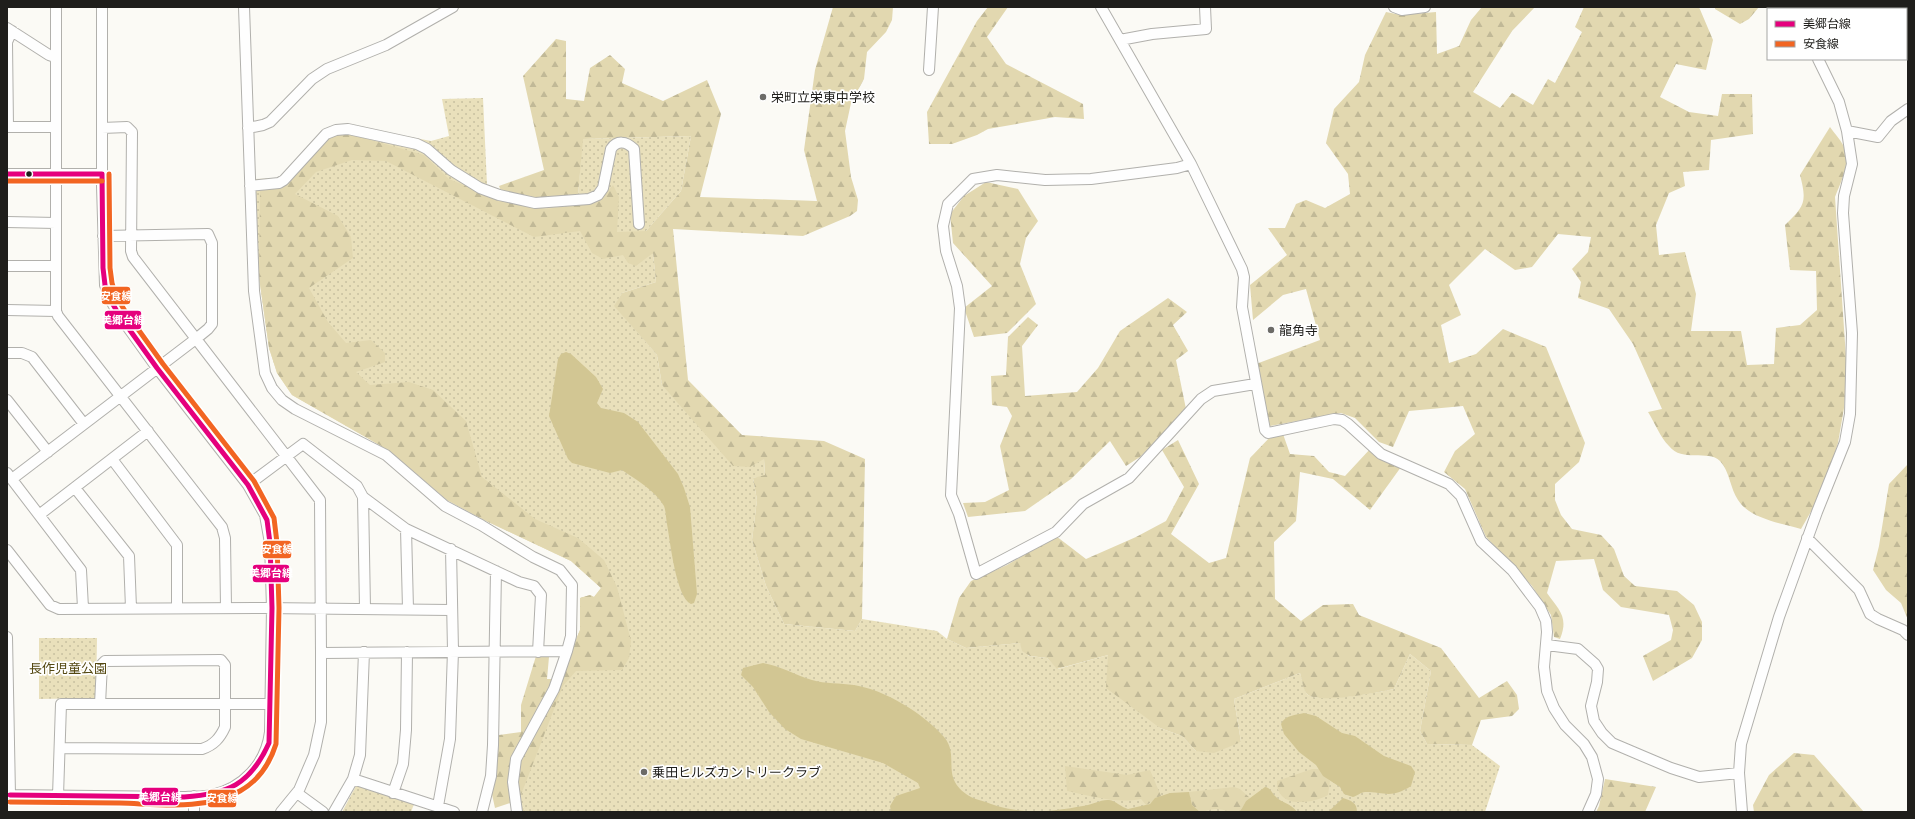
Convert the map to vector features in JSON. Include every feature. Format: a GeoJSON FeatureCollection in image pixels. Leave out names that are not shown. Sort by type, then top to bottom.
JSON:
{"type":"FeatureCollection","features":[{"type":"Feature","properties":{"kind":"street"},"geometry":{"type":"LineString","coordinates":[[56,7],[56,311],[58,316],[222,527],[225,538],[226,608]]}},
{"type":"Feature","properties":{"kind":"street"},"geometry":{"type":"LineString","coordinates":[[7,637],[9,795],[194,796],[222,792],[234,787],[252,773],[262,760],[269,743],[272,608],[270,543],[267,520],[248,485],[157,368],[119,315],[110,299],[104,278],[102,174],[102,7]]}},
{"type":"Feature","properties":{"kind":"street"},"geometry":{"type":"LineString","coordinates":[[244,7],[254,291],[265,373],[272,388],[282,400],[295,409],[386,455],[445,506],[481,524],[533,557],[560,570],[572,586],[571,636],[567,651],[554,689],[530,730],[516,759],[513,782],[517,812]]}},
{"type":"Feature","properties":{"kind":"street"},"geometry":{"type":"LineString","coordinates":[[248,128],[270,122],[312,79],[327,69],[386,45],[453,7]]}},
{"type":"Feature","properties":{"kind":"street"},"geometry":{"type":"LineString","coordinates":[[929,70],[933,7]]}},
{"type":"Feature","properties":{"kind":"street"},"geometry":{"type":"LineString","coordinates":[[1101,7],[1191,164],[1242,269],[1244,277],[1242,307],[1255,384],[1265,430],[1268,433],[1334,419],[1342,420],[1364,437],[1381,454],[1449,484],[1461,496],[1481,541],[1512,570],[1540,607],[1546,620],[1547,645],[1544,667],[1547,691],[1554,708],[1565,725],[1584,744],[1592,757],[1598,779],[1596,794],[1588,812]]}},
{"type":"Feature","properties":{"kind":"street"},"geometry":{"type":"LineString","coordinates":[[1120,40],[1152,34],[1206,29],[1205,7]]}},
{"type":"Feature","properties":{"kind":"street"},"geometry":{"type":"LineString","coordinates":[[1394,7],[1402,10],[1425,7]]}},
{"type":"Feature","properties":{"kind":"street"},"geometry":{"type":"LineString","coordinates":[[55,57],[49,55],[10,30],[8,42],[8,127],[56,127]]}},
{"type":"Feature","properties":{"kind":"street"},"geometry":{"type":"LineString","coordinates":[[1742,812],[1739,773],[1741,744],[1779,617],[1807,538],[1845,442],[1850,414],[1852,333],[1843,213],[1844,196],[1852,164],[1847,131],[1839,102],[1818,60]]}},
{"type":"Feature","properties":{"kind":"street"},"geometry":{"type":"LineString","coordinates":[[1847,131],[1878,137],[1891,121],[1908,109]]}},
{"type":"Feature","properties":{"kind":"street"},"geometry":{"type":"LineString","coordinates":[[102,128],[127,127],[132,132],[131,251],[133,257],[197,338],[321,503],[321,722],[314,755],[297,793],[281,812]]}},
{"type":"Feature","properties":{"kind":"street"},"geometry":{"type":"LineString","coordinates":[[250,186],[279,183],[284,180],[326,134],[336,130],[348,129],[417,144],[427,149],[451,170],[480,188],[499,195],[535,203],[589,199],[598,195],[603,188],[610,149],[614,144],[621,142],[634,149],[639,224]]}},
{"type":"Feature","properties":{"kind":"street"},"geometry":{"type":"LineString","coordinates":[[1191,164],[1177,168],[1091,180],[1045,180],[997,175],[974,179],[960,190],[948,204],[943,226],[946,251],[957,286],[960,308],[951,495],[961,521],[976,574],[1056,532],[1083,504],[1129,478],[1201,399],[1212,391],[1255,384]]}},
{"type":"Feature","properties":{"kind":"street"},"geometry":{"type":"LineString","coordinates":[[7,174],[102,174]]}},
{"type":"Feature","properties":{"kind":"street"},"geometry":{"type":"LineString","coordinates":[[7,222],[56,223]]}},
{"type":"Feature","properties":{"kind":"street"},"geometry":{"type":"LineString","coordinates":[[83,608],[81,570],[10,476],[48,452],[121,397],[208,329],[212,320],[212,243],[210,236],[205,233],[103,236]]}},
{"type":"Feature","properties":{"kind":"street"},"geometry":{"type":"LineString","coordinates":[[7,266],[56,266]]}},
{"type":"Feature","properties":{"kind":"street"},"geometry":{"type":"LineString","coordinates":[[7,310],[56,311]]}},
{"type":"Feature","properties":{"kind":"street"},"geometry":{"type":"LineString","coordinates":[[7,353],[22,353],[32,357],[84,424]]}},
{"type":"Feature","properties":{"kind":"street"},"geometry":{"type":"LineString","coordinates":[[7,400],[48,452]]}},
{"type":"Feature","properties":{"kind":"street"},"geometry":{"type":"LineString","coordinates":[[39,515],[148,432]]}},
{"type":"Feature","properties":{"kind":"street"},"geometry":{"type":"LineString","coordinates":[[248,485],[303,444],[357,486],[363,497],[406,529],[519,582],[534,586],[541,595],[538,652]]}},
{"type":"Feature","properties":{"kind":"street"},"geometry":{"type":"LineString","coordinates":[[112,459],[177,545],[177,608]]}},
{"type":"Feature","properties":{"kind":"street"},"geometry":{"type":"LineString","coordinates":[[75,488],[129,556],[130,608]]}},
{"type":"Feature","properties":{"kind":"street"},"geometry":{"type":"LineString","coordinates":[[363,497],[365,608]]}},
{"type":"Feature","properties":{"kind":"street"},"geometry":{"type":"LineString","coordinates":[[406,529],[408,609]]}},
{"type":"Feature","properties":{"kind":"street"},"geometry":{"type":"LineString","coordinates":[[1807,538],[1859,590],[1870,614],[1903,630],[1908,635]]}},
{"type":"Feature","properties":{"kind":"street"},"geometry":{"type":"LineString","coordinates":[[438,806],[450,739],[453,651],[451,549]]}},
{"type":"Feature","properties":{"kind":"street"},"geometry":{"type":"LineString","coordinates":[[7,550],[50,605],[59,609],[365,608],[451,610]]}},
{"type":"Feature","properties":{"kind":"street"},"geometry":{"type":"LineString","coordinates":[[482,812],[491,776],[496,571]]}},
{"type":"Feature","properties":{"kind":"street"},"geometry":{"type":"LineString","coordinates":[[1547,645],[1578,649],[1595,664],[1598,669],[1597,682],[1591,706],[1594,720],[1602,733],[1612,743],[1686,774],[1699,777],[1739,773]]}},
{"type":"Feature","properties":{"kind":"street"},"geometry":{"type":"LineString","coordinates":[[321,653],[567,651]]}},
{"type":"Feature","properties":{"kind":"street"},"geometry":{"type":"LineString","coordinates":[[334,812],[353,779],[360,755],[364,652]]}},
{"type":"Feature","properties":{"kind":"street"},"geometry":{"type":"LineString","coordinates":[[393,793],[403,764],[406,730],[407,652]]}},
{"type":"Feature","properties":{"kind":"street"},"geometry":{"type":"LineString","coordinates":[[60,748],[202,749],[215,743],[225,727],[225,665],[221,660],[106,661],[102,664],[100,704]]}},
{"type":"Feature","properties":{"kind":"street"},"geometry":{"type":"LineString","coordinates":[[58,796],[61,704],[270,704]]}},
{"type":"Feature","properties":{"kind":"street"},"geometry":{"type":"LineString","coordinates":[[353,779],[454,812]]}},
{"type":"Feature","properties":{"kind":"street"},"geometry":{"type":"LineString","coordinates":[[297,793],[323,812]]}},
{"type":"Feature","properties":{"kind":"street"},"geometry":{"type":"LineString","coordinates":[[194,796],[194,812]]}},
{"type":"Feature","properties":{"kind":"green space"},"geometry":{"type":"Polygon","coordinates":[[[833,7],[893,7],[892,20],[886,32],[867,52],[864,79],[851,103],[845,131],[851,177],[858,200],[857,211],[850,216],[803,236],[673,229],[688,380],[742,435],[824,441],[865,459],[862,619],[855,631],[784,624],[766,586],[752,540],[757,500],[753,478],[765,475],[764,459],[750,467],[733,466],[662,385],[657,355],[614,306],[622,293],[656,282],[653,253],[636,266],[628,263],[623,255],[603,259],[592,253],[580,231],[534,237],[386,161],[352,160],[316,172],[295,194],[338,216],[351,237],[353,258],[309,288],[328,322],[346,343],[371,340],[385,353],[385,362],[356,372],[370,385],[409,382],[433,390],[466,421],[482,477],[535,519],[578,538],[604,560],[617,587],[631,641],[629,658],[622,670],[576,671],[563,686],[519,800],[495,808],[491,790],[499,735],[521,732],[521,705],[536,656],[549,657],[547,679],[559,679],[580,630],[580,598],[590,595],[594,597],[601,588],[571,561],[484,520],[447,500],[390,451],[292,395],[277,373],[269,348],[259,277],[260,189],[282,189],[319,146],[336,134],[353,135],[424,155],[449,179],[498,199],[546,209],[598,202],[613,185],[619,197],[617,232],[646,231],[681,191],[691,136],[583,139],[578,195],[541,198],[501,191],[499,186],[544,170],[523,76],[556,39],[566,41],[566,99],[584,101],[590,68],[610,55],[625,69],[622,83],[663,101],[707,80],[721,114],[700,197],[817,201],[804,150],[815,70],[833,7]]]}},
{"type":"Feature","properties":{"kind":"green space"},"geometry":{"type":"Polygon","coordinates":[[[988,7],[1008,7],[987,37],[1006,64],[1083,104],[1084,119],[1055,117],[988,129],[977,135],[952,144],[929,144],[927,112],[977,21],[988,7]]]}},
{"type":"Feature","properties":{"kind":"green space"},"geometry":{"type":"Polygon","coordinates":[[[1482,7],[1535,7],[1512,31],[1473,92],[1500,108],[1512,93],[1533,105],[1548,79],[1555,83],[1582,32],[1575,27],[1584,7],[1699,7],[1713,40],[1706,70],[1676,64],[1660,97],[1689,112],[1718,116],[1722,94],[1752,94],[1753,134],[1711,140],[1709,170],[1683,172],[1685,186],[1669,193],[1656,225],[1659,255],[1685,252],[1696,294],[1691,331],[1741,331],[1747,365],[1774,364],[1776,328],[1800,325],[1817,310],[1816,271],[1790,270],[1785,225],[1797,213],[1803,203],[1804,198],[1800,175],[1830,127],[1842,143],[1845,151],[1845,171],[1835,197],[1847,372],[1844,408],[1838,443],[1821,494],[1801,529],[1766,519],[1750,512],[1743,506],[1735,495],[1726,470],[1720,461],[1709,456],[1681,454],[1674,451],[1663,438],[1648,412],[1662,409],[1633,344],[1609,309],[1578,298],[1581,282],[1572,269],[1588,252],[1591,237],[1558,234],[1532,267],[1515,270],[1485,249],[1449,285],[1461,315],[1441,325],[1449,363],[1476,354],[1503,329],[1546,347],[1585,443],[1579,462],[1555,484],[1555,500],[1561,515],[1572,529],[1601,535],[1614,549],[1624,576],[1635,586],[1677,591],[1694,605],[1702,622],[1702,640],[1692,658],[1653,681],[1643,656],[1671,640],[1673,630],[1669,615],[1621,607],[1603,590],[1594,559],[1556,561],[1547,593],[1559,609],[1563,619],[1563,631],[1560,639],[1554,637],[1551,615],[1532,586],[1486,537],[1465,489],[1444,472],[1455,451],[1475,434],[1463,406],[1409,411],[1393,447],[1379,442],[1355,418],[1341,413],[1270,426],[1256,364],[1320,340],[1306,289],[1283,295],[1253,320],[1250,285],[1287,255],[1268,228],[1285,228],[1296,204],[1306,200],[1325,208],[1350,194],[1348,174],[1326,143],[1334,109],[1359,82],[1365,55],[1386,12],[1401,15],[1436,12],[1437,54],[1459,46],[1471,20],[1482,7]]]}},
{"type":"Feature","properties":{"kind":"green space"},"geometry":{"type":"Polygon","coordinates":[[[1715,7],[1759,7],[1749,19],[1740,24],[1715,9],[1715,7]]]}},
{"type":"Feature","properties":{"kind":"green space","name":"乗田ヒルズカントリークラブ"},"geometry":{"type":"Polygon","coordinates":[[[483,98],[487,185],[501,191],[578,195],[582,139],[691,136],[681,191],[646,231],[653,253],[656,282],[622,293],[615,306],[657,355],[662,385],[764,459],[765,476],[753,478],[757,500],[752,540],[766,586],[784,624],[855,631],[862,619],[937,631],[947,639],[966,648],[1020,643],[1029,656],[1047,658],[1058,669],[1108,655],[1160,728],[1182,736],[1196,751],[1241,742],[1234,699],[1300,673],[1307,694],[1313,697],[1335,698],[1394,689],[1410,654],[1431,671],[1420,731],[1427,744],[1472,745],[1500,766],[1485,812],[526,812],[519,800],[559,679],[580,630],[580,598],[590,595],[594,597],[601,588],[571,561],[484,520],[447,500],[390,451],[292,395],[277,373],[269,348],[259,277],[255,179],[284,178],[314,139],[353,126],[431,141],[449,136],[442,99],[483,98]]]}},
{"type":"Feature","properties":{"kind":"green space"},"geometry":{"type":"Polygon","coordinates":[[[986,182],[1018,189],[1038,221],[1026,238],[1020,264],[1036,304],[1007,333],[974,337],[964,308],[992,286],[953,243],[950,214],[964,196],[986,182]]]}},
{"type":"Feature","properties":{"kind":"green space"},"geometry":{"type":"Polygon","coordinates":[[[1168,298],[1187,312],[1173,325],[1188,351],[1176,360],[1186,409],[1140,457],[1126,466],[1110,441],[1071,479],[1025,511],[968,517],[963,503],[985,502],[1009,490],[1000,446],[1012,416],[1007,407],[992,405],[991,376],[1006,375],[1008,337],[1028,317],[1038,325],[1022,346],[1025,396],[1077,392],[1098,368],[1120,331],[1168,298]]]}},
{"type":"Feature","properties":{"kind":"green space"},"geometry":{"type":"Polygon","coordinates":[[[1274,433],[1283,434],[1290,454],[1314,456],[1329,472],[1345,476],[1371,448],[1401,467],[1370,510],[1333,479],[1300,472],[1296,521],[1274,542],[1275,599],[1301,621],[1323,605],[1353,604],[1359,615],[1441,648],[1479,698],[1507,681],[1517,695],[1519,709],[1512,716],[1481,720],[1472,745],[1427,744],[1420,731],[1431,671],[1410,654],[1394,689],[1349,697],[1313,697],[1307,694],[1300,673],[1234,699],[1241,742],[1214,753],[1196,751],[1182,736],[1160,728],[1106,688],[1108,655],[1057,669],[1047,658],[1030,656],[1022,651],[1020,643],[966,648],[947,639],[959,598],[971,581],[1007,565],[1056,536],[1086,559],[1136,537],[1166,521],[1184,487],[1162,450],[1178,440],[1199,484],[1171,534],[1209,563],[1226,558],[1250,458],[1274,433]]]}},
{"type":"Feature","properties":{"kind":"green space"},"geometry":{"type":"Polygon","coordinates":[[[1908,464],[1908,620],[1901,603],[1886,590],[1873,570],[1879,546],[1889,484],[1908,464]]]}},
{"type":"Feature","properties":{"kind":"green space","name":"長作児童公園"},"geometry":{"type":"Polygon","coordinates":[[[39,638],[97,638],[96,698],[39,699],[39,638]]]}},
{"type":"Feature","properties":{"kind":"green space"},"geometry":{"type":"Polygon","coordinates":[[[1794,753],[1814,755],[1864,812],[1754,812],[1753,805],[1769,775],[1794,753]]]}},
{"type":"Feature","properties":{"kind":"green space"},"geometry":{"type":"Polygon","coordinates":[[[1065,766],[1127,775],[1150,770],[1161,796],[1146,805],[1141,799],[1122,801],[1067,791],[1065,766]]]}},
{"type":"Feature","properties":{"kind":"green space"},"geometry":{"type":"Polygon","coordinates":[[[1312,769],[1319,769],[1330,781],[1328,795],[1313,801],[1305,802],[1288,800],[1282,796],[1278,790],[1277,781],[1312,769]]]}},
{"type":"Feature","properties":{"kind":"green space"},"geometry":{"type":"Polygon","coordinates":[[[1605,779],[1656,787],[1645,812],[1596,812],[1599,806],[1605,779]]]}},
{"type":"Feature","properties":{"kind":"green space"},"geometry":{"type":"Polygon","coordinates":[[[357,784],[414,804],[411,812],[342,812],[357,784]]]}},
{"type":"Feature","properties":{"kind":"green space"},"geometry":{"type":"Polygon","coordinates":[[[1234,787],[1240,789],[1250,798],[1246,801],[1241,810],[1231,811],[1215,809],[1200,812],[1192,805],[1189,792],[1234,787]]]}},
{"type":"Feature","properties":{"kind":"green space"},"geometry":{"type":"Polygon","coordinates":[[[519,800],[526,812],[512,812],[519,800]]]}},
{"type":"Feature","properties":{"kind":"shaded area"},"geometry":{"type":"Polygon","coordinates":[[[566,352],[571,354],[596,377],[603,389],[597,403],[601,408],[624,413],[638,422],[678,474],[690,507],[697,594],[694,603],[691,604],[681,591],[674,568],[665,508],[656,495],[622,470],[610,473],[572,463],[568,459],[549,416],[558,359],[561,354],[566,352]]]}},
{"type":"Feature","properties":{"kind":"shaded area"},"geometry":{"type":"Polygon","coordinates":[[[763,663],[776,666],[817,681],[854,685],[866,688],[891,697],[914,711],[944,737],[951,752],[952,775],[955,782],[961,790],[976,799],[1015,810],[1026,811],[1059,810],[1106,800],[1128,809],[1150,804],[1155,798],[1170,793],[1189,792],[1192,805],[1200,812],[891,812],[890,806],[896,796],[920,788],[918,783],[883,763],[801,739],[785,729],[769,712],[753,687],[741,675],[743,668],[763,663]]]}},
{"type":"Feature","properties":{"kind":"shaded area"},"geometry":{"type":"Polygon","coordinates":[[[1304,713],[1316,716],[1342,733],[1355,736],[1384,756],[1411,766],[1415,772],[1411,786],[1393,794],[1365,792],[1353,797],[1344,794],[1340,787],[1323,776],[1316,765],[1299,752],[1284,734],[1281,724],[1283,721],[1291,716],[1304,713]]]}},
{"type":"Feature","properties":{"kind":"shaded area"},"geometry":{"type":"Polygon","coordinates":[[[1265,787],[1270,789],[1277,798],[1295,809],[1297,812],[1236,812],[1241,810],[1246,801],[1265,787]]]}},
{"type":"Feature","properties":{"kind":"shaded area"},"geometry":{"type":"Polygon","coordinates":[[[1343,798],[1355,804],[1357,812],[1328,812],[1343,798]]]}},
{"type":"Feature","properties":{"kind":"transit line","name":"美郷台線"},"geometry":{"type":"LineString","coordinates":[[7,174],[102,174]]}},
{"type":"Feature","properties":{"kind":"transit line","name":"美郷台線"},"geometry":{"type":"LineString","coordinates":[[10,795],[200,796],[225,790],[236,785],[254,769],[269,743],[272,608],[270,543],[267,520],[248,485],[157,368],[119,315],[110,299],[105,285],[103,268],[102,174]]}},
{"type":"Feature","properties":{"kind":"transit line","name":"安食線"},"geometry":{"type":"LineString","coordinates":[[10,802],[181,805],[212,801],[240,791],[258,777],[267,765],[276,744],[279,608],[277,543],[274,518],[254,481],[163,364],[116,296],[110,268],[109,174]]}},
{"type":"Feature","properties":{"kind":"transit line","name":"安食線"},"geometry":{"type":"LineString","coordinates":[[7,181],[102,181]]}},
{"type":"Feature","properties":{"kind":"place","name":"栄町立栄東中学校"},"geometry":{"type":"Point","coordinates":[763,97]}},
{"type":"Feature","properties":{"kind":"place","name":"龍角寺"},"geometry":{"type":"Point","coordinates":[1271,330]}},
{"type":"Feature","properties":{"kind":"place","name":"乗田ヒルズカントリークラブ"},"geometry":{"type":"Point","coordinates":[644,772]}}]}
